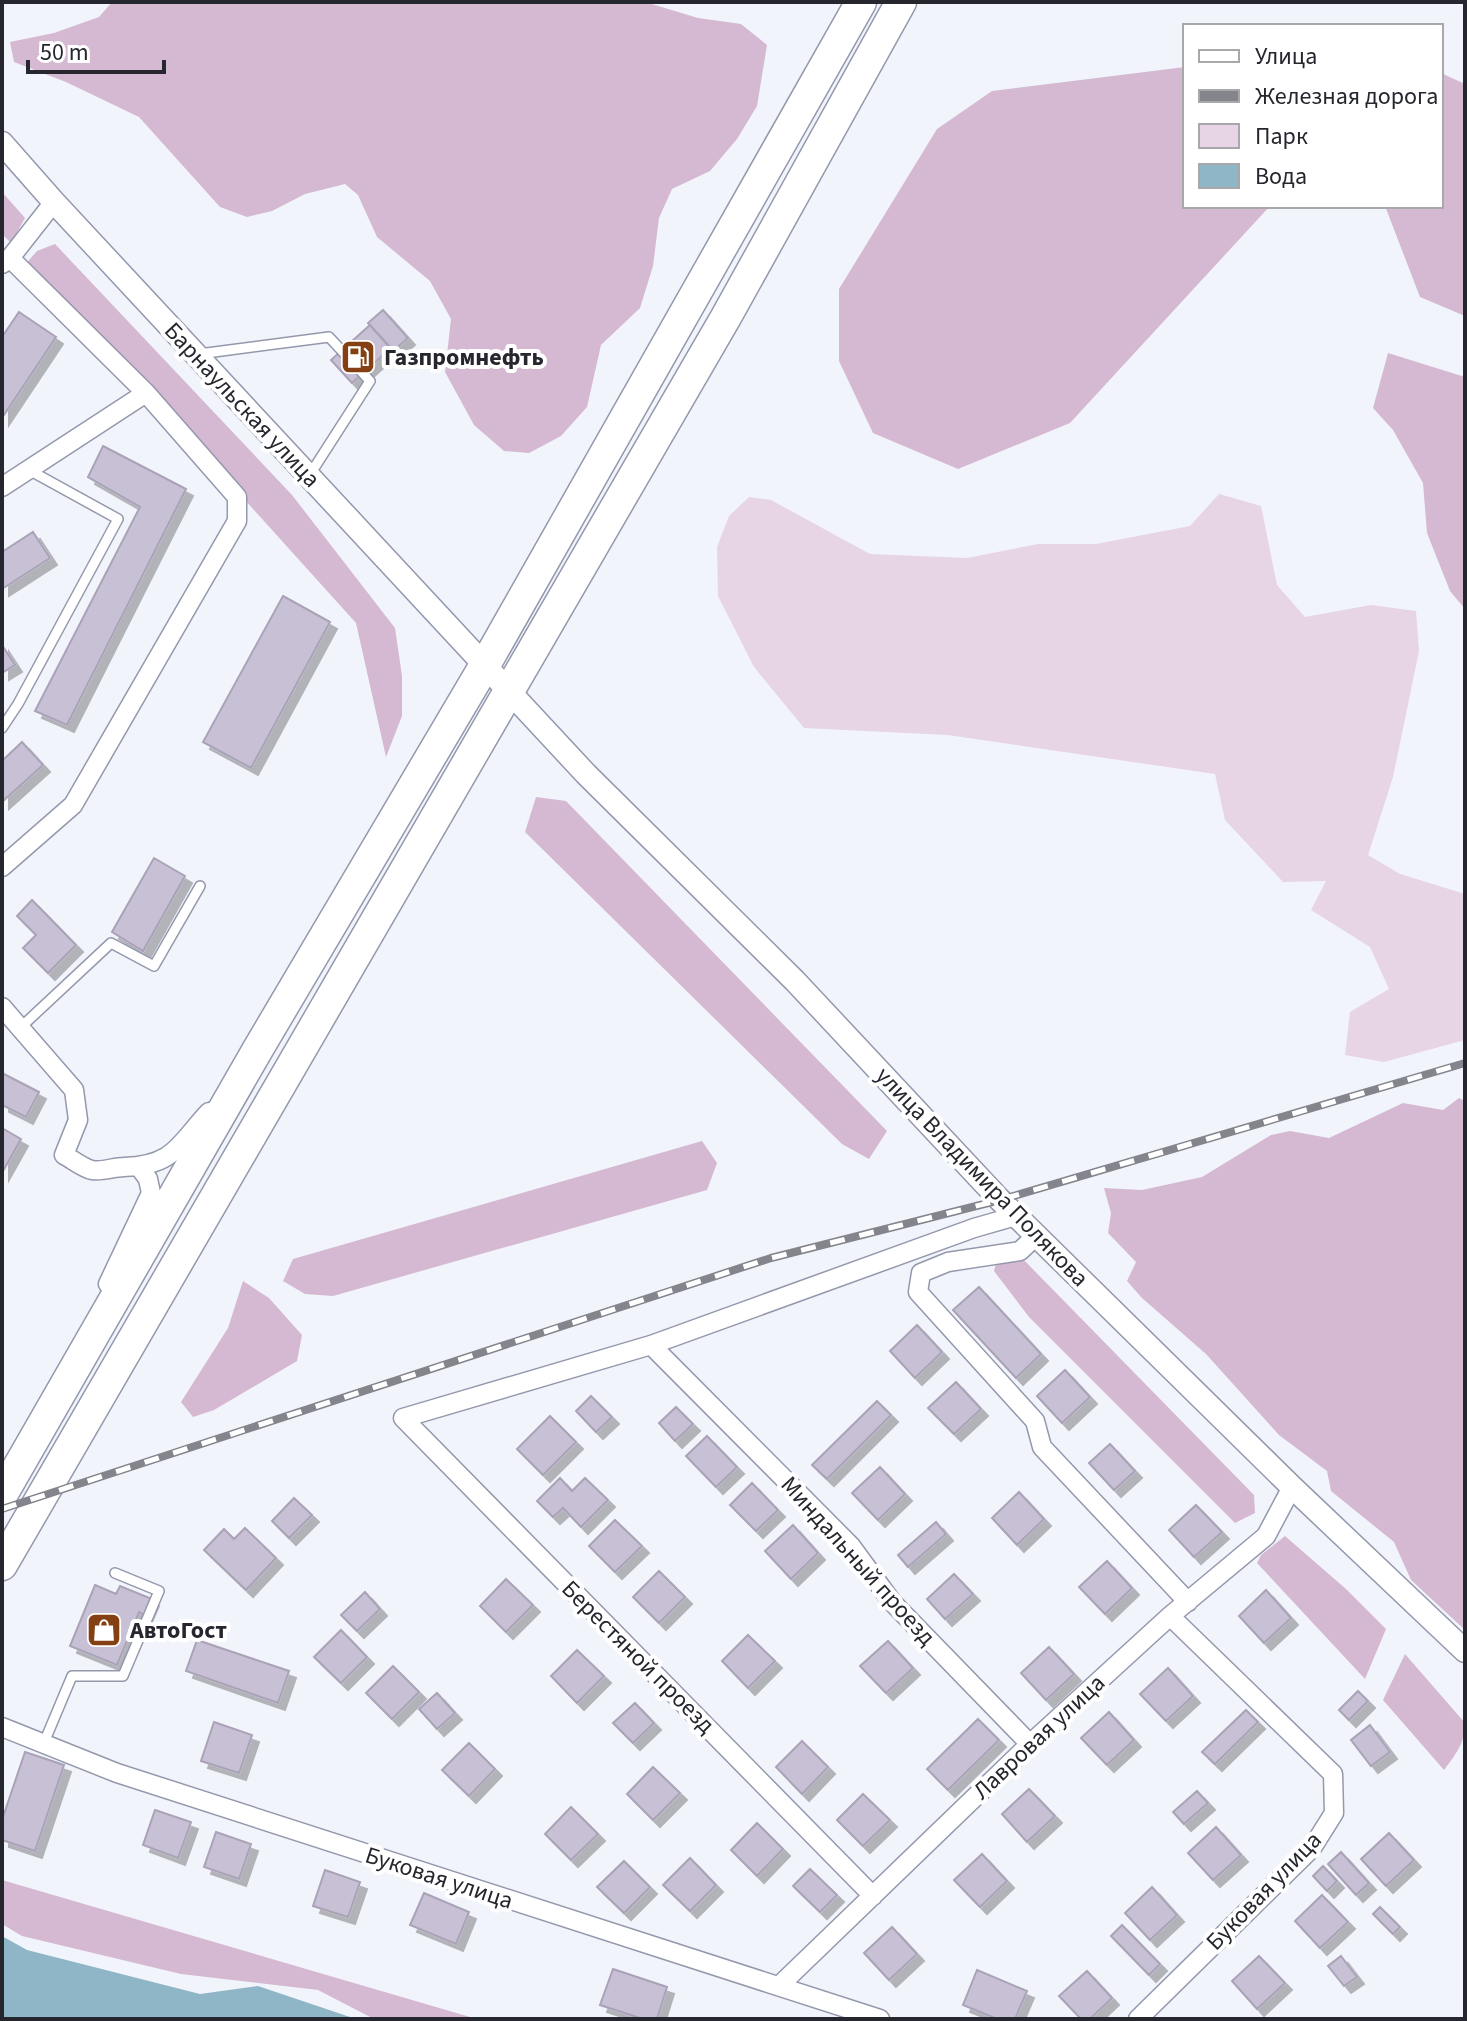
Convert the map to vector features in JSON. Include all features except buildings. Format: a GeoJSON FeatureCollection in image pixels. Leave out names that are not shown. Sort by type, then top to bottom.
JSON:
{"type":"FeatureCollection","features":[{"type":"Feature","properties":{"kind":"highway"},"geometry":{"type":"LineString","coordinates":[[2,1495],[485,665],[861,2]]}},
{"type":"Feature","properties":{"kind":"highway"},"geometry":{"type":"LineString","coordinates":[[2,1565],[726,317],[901,2]]}},
{"type":"Feature","properties":{"kind":"street","name":"Барнаульская улица"},"geometry":{"type":"LineString","coordinates":[[2,143],[510,692]]}},
{"type":"Feature","properties":{"kind":"street"},"geometry":{"type":"LineString","coordinates":[[2,867],[73,805],[237,521],[237,497],[146,393],[6,261],[54,202]]}},
{"type":"Feature","properties":{"kind":"street"},"geometry":{"type":"LineString","coordinates":[[2,487],[146,393]]}},
{"type":"Feature","properties":{"kind":"street","name":"улица Владимира Полякова"},"geometry":{"type":"LineString","coordinates":[[510,692],[586,774],[795,981],[1016,1216],[1292,1487],[1465,1651]]}},
{"type":"Feature","properties":{"kind":"street"},"geometry":{"type":"LineString","coordinates":[[2,1007],[74,1090],[78,1120],[64,1155],[93,1170],[140,1168],[168,1158],[182,1146],[207,1113],[234,1092]]}},
{"type":"Feature","properties":{"kind":"street"},"geometry":{"type":"LineString","coordinates":[[90,1342],[110,1278],[147,1207],[151,1193],[148,1179],[140,1168]]}},
{"type":"Feature","properties":{"kind":"street"},"geometry":{"type":"LineString","coordinates":[[651,1345],[974,1228],[1016,1216]]}},
{"type":"Feature","properties":{"kind":"street"},"geometry":{"type":"LineString","coordinates":[[1036,1236],[1020,1251],[948,1262],[921,1273],[918,1292],[1035,1421],[1042,1447],[1188,1602]]}},
{"type":"Feature","properties":{"kind":"street","name":"Берестяной проезд"},"geometry":{"type":"LineString","coordinates":[[651,1345],[403,1418],[873,1896]]}},
{"type":"Feature","properties":{"kind":"street","name":"Миндальный проезд"},"geometry":{"type":"LineString","coordinates":[[651,1345],[851,1546],[892,1602],[1030,1744]]}},
{"type":"Feature","properties":{"kind":"street","name":"Лавровая улица"},"geometry":{"type":"LineString","coordinates":[[780,1985],[1030,1744],[1170,1616],[1266,1536],[1292,1487]]}},
{"type":"Feature","properties":{"kind":"street","name":"Буковая улица"},"geometry":{"type":"LineString","coordinates":[[1138,2019],[1312,1848],[1334,1813],[1333,1774],[1170,1616]]}},
{"type":"Feature","properties":{"kind":"street","name":"Буковая улица"},"geometry":{"type":"LineString","coordinates":[[2,1727],[117,1773],[880,2019]]}},
{"type":"Feature","properties":{"kind":"lane"},"geometry":{"type":"LineString","coordinates":[[196,354],[329,337],[370,381],[309,476]]}},
{"type":"Feature","properties":{"kind":"lane"},"geometry":{"type":"LineString","coordinates":[[2,728],[118,519],[29,470]]}},
{"type":"Feature","properties":{"kind":"lane"},"geometry":{"type":"LineString","coordinates":[[20,1028],[111,943],[154,966],[200,886]]}},
{"type":"Feature","properties":{"kind":"lane"},"geometry":{"type":"LineString","coordinates":[[43,1745],[72,1676],[123,1676],[159,1591],[115,1573]]}},
{"type":"Feature","properties":{"kind":"green space"},"geometry":{"type":"Polygon","coordinates":[[[1219,494],[1261,506],[1277,585],[1305,617],[1371,605],[1416,611],[1419,651],[1393,777],[1368,855],[1400,874],[1465,894],[1465,1040],[1384,1062],[1345,1055],[1350,1012],[1389,989],[1370,947],[1311,910],[1326,881],[1283,882],[1225,820],[1215,774],[948,735],[804,728],[754,667],[718,596],[717,547],[729,516],[749,497],[771,500],[870,554],[967,558],[1038,544],[1096,544],[1190,526],[1219,494]]]}},
{"type":"Feature","properties":{"kind":"shaded area"},"geometry":{"type":"Polygon","coordinates":[[[112,2],[645,2],[698,18],[741,24],[767,45],[757,106],[737,139],[710,171],[672,189],[659,218],[653,266],[640,308],[601,345],[587,407],[561,436],[529,453],[504,451],[474,425],[445,372],[451,319],[430,281],[377,237],[358,195],[345,184],[305,194],[272,211],[247,217],[220,207],[139,117],[66,82],[14,62],[10,42],[54,33],[99,17],[112,2]]]}},
{"type":"Feature","properties":{"kind":"shaded area"},"geometry":{"type":"Polygon","coordinates":[[[1183,67],[1183,208],[1268,208],[1070,423],[958,469],[873,433],[839,361],[839,289],[937,129],[992,91],[1183,67]]]}},
{"type":"Feature","properties":{"kind":"shaded area"},"geometry":{"type":"Polygon","coordinates":[[[1443,74],[1465,84],[1465,316],[1420,297],[1386,208],[1443,208],[1443,74]]]}},
{"type":"Feature","properties":{"kind":"shaded area"},"geometry":{"type":"Polygon","coordinates":[[[2,192],[25,218],[11,243],[2,234],[2,192]]]}},
{"type":"Feature","properties":{"kind":"shaded area"},"geometry":{"type":"Polygon","coordinates":[[[55,244],[292,495],[395,628],[402,676],[402,716],[386,757],[356,623],[207,458],[24,266],[37,251],[55,244]]]}},
{"type":"Feature","properties":{"kind":"shaded area"},"geometry":{"type":"Polygon","coordinates":[[[1388,353],[1465,377],[1465,609],[1450,591],[1427,533],[1423,483],[1393,430],[1373,408],[1388,353]]]}},
{"type":"Feature","properties":{"kind":"shaded area"},"geometry":{"type":"Polygon","coordinates":[[[536,797],[566,801],[887,1131],[869,1159],[842,1144],[525,832],[536,797]]]}},
{"type":"Feature","properties":{"kind":"shaded area"},"geometry":{"type":"Polygon","coordinates":[[[1459,1098],[1465,1101],[1465,1630],[1411,1580],[1394,1542],[1331,1491],[1327,1471],[1279,1435],[1206,1354],[1127,1281],[1136,1262],[1108,1233],[1111,1213],[1104,1188],[1142,1190],[1202,1177],[1271,1135],[1290,1131],[1329,1138],[1403,1103],[1443,1110],[1459,1098]]]}},
{"type":"Feature","properties":{"kind":"shaded area"},"geometry":{"type":"Polygon","coordinates":[[[702,1141],[717,1163],[707,1190],[333,1296],[305,1294],[283,1281],[293,1259],[702,1141]]]}},
{"type":"Feature","properties":{"kind":"shaded area"},"geometry":{"type":"Polygon","coordinates":[[[1019,1255],[1254,1495],[1255,1513],[1235,1523],[1029,1317],[994,1271],[998,1256],[1019,1255]]]}},
{"type":"Feature","properties":{"kind":"shaded area"},"geometry":{"type":"Polygon","coordinates":[[[243,1281],[269,1298],[302,1335],[297,1361],[214,1410],[193,1417],[181,1402],[228,1328],[243,1281]]]}},
{"type":"Feature","properties":{"kind":"shaded area"},"geometry":{"type":"Polygon","coordinates":[[[1285,1536],[1386,1629],[1365,1679],[1257,1563],[1261,1555],[1285,1536]]]}},
{"type":"Feature","properties":{"kind":"shaded area"},"geometry":{"type":"Polygon","coordinates":[[[1405,1654],[1465,1723],[1462,1742],[1444,1770],[1383,1700],[1405,1654]]]}},
{"type":"Feature","properties":{"kind":"shaded area"},"geometry":{"type":"Polygon","coordinates":[[[2,1880],[477,2019],[374,2019],[318,1990],[181,1974],[22,1936],[2,1924],[2,1880]]]}},
{"type":"Feature","properties":{"kind":"water"},"geometry":{"type":"Polygon","coordinates":[[[2,1936],[27,1950],[200,1994],[258,1986],[356,2019],[2,2017],[2,1936]]]}},
{"type":"Feature","properties":{"kind":"railway"},"geometry":{"type":"LineString","coordinates":[[2,1509],[771,1258],[1000,1200],[1465,1063]]}},
{"type":"Feature","properties":{"kind":"place","name":"Газпромнефть"},"geometry":{"type":"Point","coordinates":[358,357]}},
{"type":"Feature","properties":{"kind":"place","name":"АвтоГост"},"geometry":{"type":"Point","coordinates":[104,1630]}}]}
